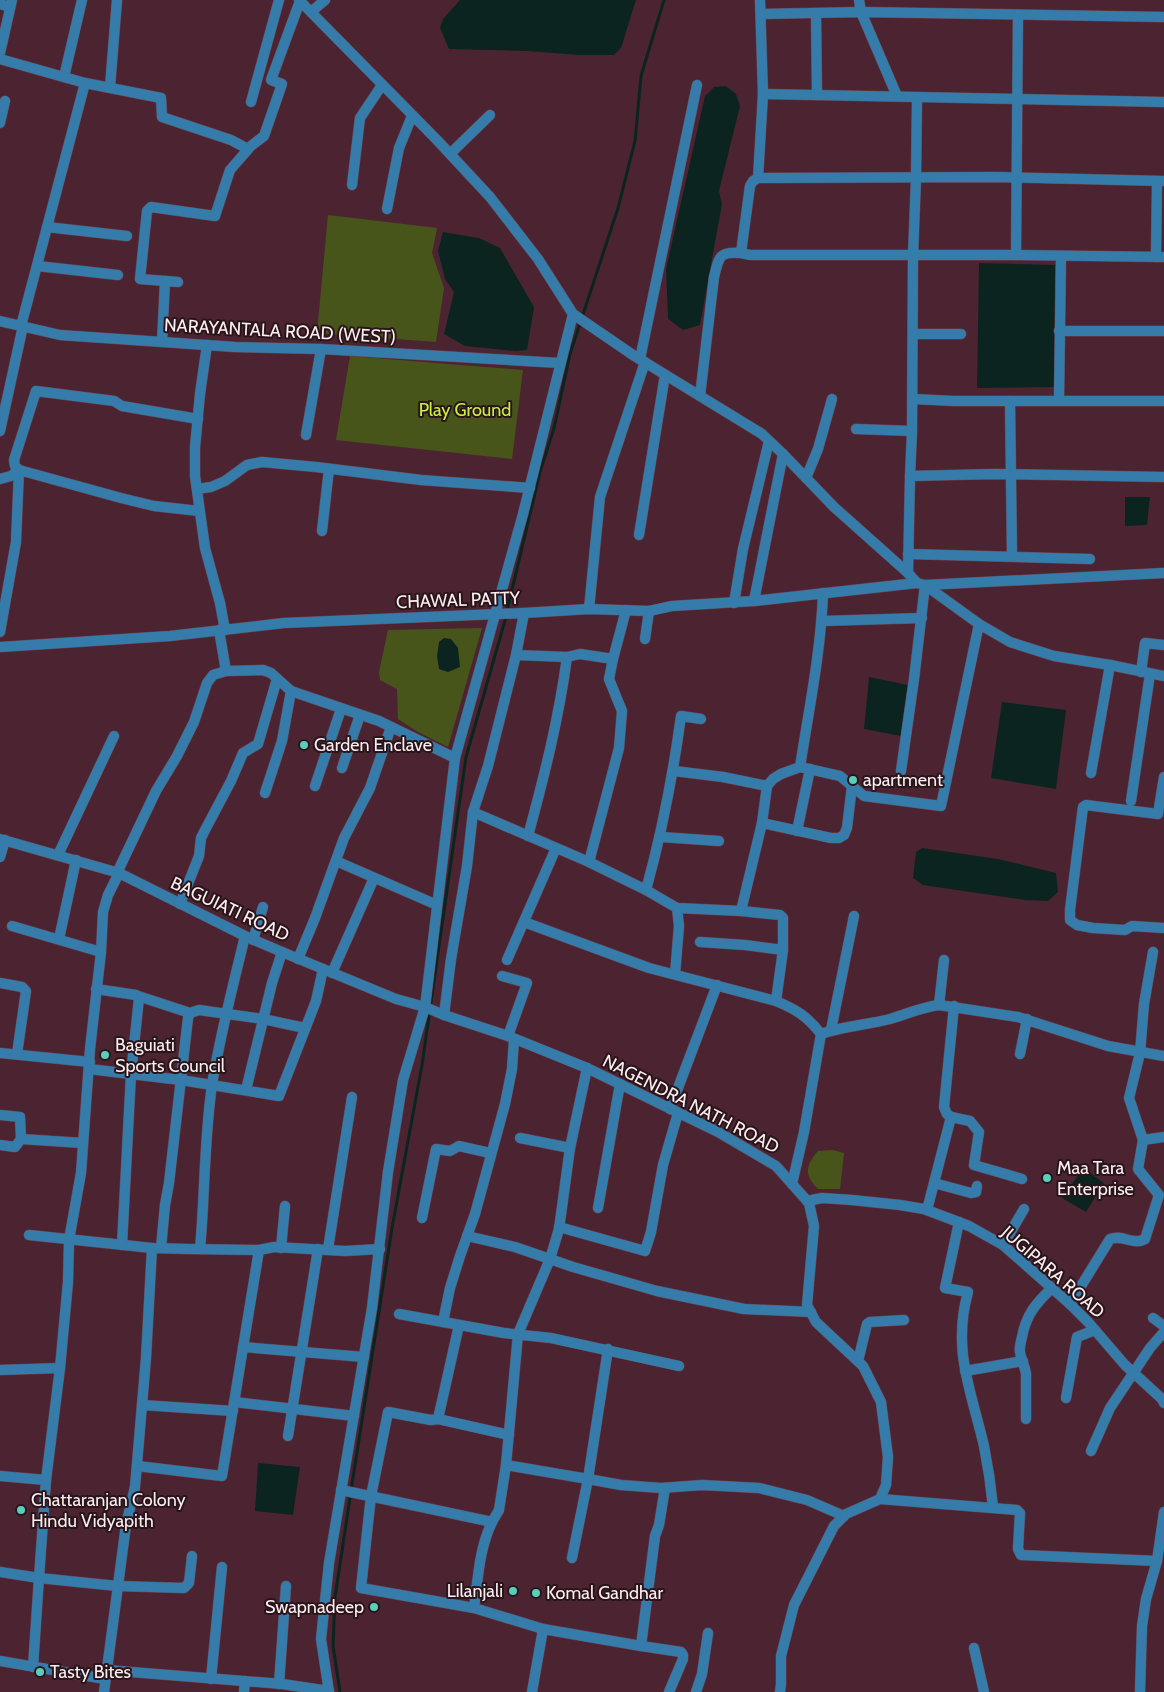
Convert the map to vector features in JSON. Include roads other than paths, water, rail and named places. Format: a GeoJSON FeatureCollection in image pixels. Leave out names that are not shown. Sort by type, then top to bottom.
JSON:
{"type":"FeatureCollection","features":[{"type":"Feature","properties":{"kind":"street"},"geometry":{"type":"LineString","coordinates":[[64,77],[82,0]]}},
{"type":"Feature","properties":{"kind":"street"},"geometry":{"type":"LineString","coordinates":[[110,87],[116,0]]}},
{"type":"Feature","properties":{"kind":"street"},"geometry":{"type":"LineString","coordinates":[[251,102],[279,0]]}},
{"type":"Feature","properties":{"kind":"street"},"geometry":{"type":"LineString","coordinates":[[311,12],[325,0]]}},
{"type":"Feature","properties":{"kind":"street"},"geometry":{"type":"LineString","coordinates":[[758,178],[763,94],[760,0]]}},
{"type":"Feature","properties":{"kind":"street"},"geometry":{"type":"LineString","coordinates":[[859,0],[861,12],[897,96]]}},
{"type":"Feature","properties":{"kind":"street"},"geometry":{"type":"LineString","coordinates":[[178,282],[140,279],[148,208],[215,216],[230,170],[248,149],[264,136],[282,84],[271,80],[299,1],[382,84],[490,197],[538,259],[573,314],[642,361],[762,434],[834,507],[908,573],[979,624],[1010,642],[1054,656],[1164,676]]}},
{"type":"Feature","properties":{"kind":"street"},"geometry":{"type":"LineString","coordinates":[[0,53],[7,3]]}},
{"type":"Feature","properties":{"kind":"street"},"geometry":{"type":"LineString","coordinates":[[761,14],[861,12],[1164,17]]}},
{"type":"Feature","properties":{"kind":"street"},"geometry":{"type":"LineString","coordinates":[[816,14],[817,95]]}},
{"type":"Feature","properties":{"kind":"street"},"geometry":{"type":"LineString","coordinates":[[1016,255],[1018,15]]}},
{"type":"Feature","properties":{"kind":"street"},"geometry":{"type":"LineString","coordinates":[[0,59],[85,83],[161,98],[162,116],[231,140],[248,149]]}},
{"type":"Feature","properties":{"kind":"street"},"geometry":{"type":"LineString","coordinates":[[0,430],[22,326],[85,83]]}},
{"type":"Feature","properties":{"kind":"street"},"geometry":{"type":"LineString","coordinates":[[352,185],[360,118],[382,84]]}},
{"type":"Feature","properties":{"kind":"street"},"geometry":{"type":"LineString","coordinates":[[589,609],[600,497],[642,361],[664,239],[698,85]]}},
{"type":"Feature","properties":{"kind":"street"},"geometry":{"type":"LineString","coordinates":[[763,94],[1164,102]]}},
{"type":"Feature","properties":{"kind":"street"},"geometry":{"type":"LineString","coordinates":[[908,573],[913,399],[916,98]]}},
{"type":"Feature","properties":{"kind":"street"},"geometry":{"type":"LineString","coordinates":[[0,123],[5,101]]}},
{"type":"Feature","properties":{"kind":"street"},"geometry":{"type":"LineString","coordinates":[[450,154],[490,115]]}},
{"type":"Feature","properties":{"kind":"street"},"geometry":{"type":"LineString","coordinates":[[387,209],[399,148],[412,116]]}},
{"type":"Feature","properties":{"kind":"street"},"geometry":{"type":"LineString","coordinates":[[700,396],[714,277],[722,254],[729,252],[750,254],[913,256],[1160,257],[1160,181],[1017,178],[758,178],[750,186],[741,253]]}},
{"type":"Feature","properties":{"kind":"street"},"geometry":{"type":"LineString","coordinates":[[47,227],[127,236]]}},
{"type":"Feature","properties":{"kind":"street"},"geometry":{"type":"LineString","coordinates":[[1059,400],[1061,256]]}},
{"type":"Feature","properties":{"kind":"street"},"geometry":{"type":"LineString","coordinates":[[37,266],[118,276]]}},
{"type":"Feature","properties":{"kind":"street"},"geometry":{"type":"LineString","coordinates":[[162,342],[165,281]]}},
{"type":"Feature","properties":{"kind":"street"},"geometry":{"type":"LineString","coordinates":[[0,1662],[105,1675],[211,1678],[245,1687],[279,1684],[329,1692],[321,1639],[328,1564],[344,1491],[372,1308],[388,1172],[403,1080],[425,1006],[455,758],[530,488],[573,314]]}},
{"type":"Feature","properties":{"kind":"street","name":"NARAYANTALA ROAD (WEST)"},"geometry":{"type":"LineString","coordinates":[[0,321],[60,335],[235,347],[321,349],[560,363]]}},
{"type":"Feature","properties":{"kind":"street"},"geometry":{"type":"LineString","coordinates":[[1059,330],[1164,331]]}},
{"type":"Feature","properties":{"kind":"street"},"geometry":{"type":"LineString","coordinates":[[913,334],[961,334]]}},
{"type":"Feature","properties":{"kind":"street"},"geometry":{"type":"LineString","coordinates":[[207,345],[195,447],[197,490],[205,548],[220,604],[226,671]]}},
{"type":"Feature","properties":{"kind":"street"},"geometry":{"type":"LineString","coordinates":[[306,435],[321,349]]}},
{"type":"Feature","properties":{"kind":"street"},"geometry":{"type":"LineString","coordinates":[[639,535],[665,375]]}},
{"type":"Feature","properties":{"kind":"street"},"geometry":{"type":"LineString","coordinates":[[198,419],[122,406],[114,401],[36,391],[14,460],[15,466],[19,470],[154,506],[199,511]]}},
{"type":"Feature","properties":{"kind":"street"},"geometry":{"type":"LineString","coordinates":[[806,478],[818,449],[832,399]]}},
{"type":"Feature","properties":{"kind":"street"},"geometry":{"type":"LineString","coordinates":[[913,399],[1164,401]]}},
{"type":"Feature","properties":{"kind":"street"},"geometry":{"type":"LineString","coordinates":[[1010,401],[1012,556]]}},
{"type":"Feature","properties":{"kind":"street"},"geometry":{"type":"LineString","coordinates":[[856,429],[912,431]]}},
{"type":"Feature","properties":{"kind":"street"},"geometry":{"type":"LineString","coordinates":[[734,603],[743,549],[770,441]]}},
{"type":"Feature","properties":{"kind":"street"},"geometry":{"type":"LineString","coordinates":[[754,601],[783,454]]}},
{"type":"Feature","properties":{"kind":"street"},"geometry":{"type":"LineString","coordinates":[[197,490],[225,481],[247,464],[262,462],[421,480],[530,488]]}},
{"type":"Feature","properties":{"kind":"street"},"geometry":{"type":"LineString","coordinates":[[322,531],[329,469]]}},
{"type":"Feature","properties":{"kind":"street"},"geometry":{"type":"LineString","coordinates":[[0,479],[11,476],[19,470]]}},
{"type":"Feature","properties":{"kind":"street"},"geometry":{"type":"LineString","coordinates":[[0,632],[16,542],[19,470]]}},
{"type":"Feature","properties":{"kind":"street"},"geometry":{"type":"LineString","coordinates":[[910,476],[1164,477]]}},
{"type":"Feature","properties":{"kind":"street"},"geometry":{"type":"LineString","coordinates":[[908,554],[1090,559]]}},
{"type":"Feature","properties":{"kind":"street","name":"CHAWAL PATTY"},"geometry":{"type":"LineString","coordinates":[[0,646],[170,636],[284,623],[520,614],[589,609],[649,611],[672,606],[734,603],[823,592],[921,584],[1164,573]]}},
{"type":"Feature","properties":{"kind":"street"},"geometry":{"type":"LineString","coordinates":[[901,771],[922,618],[921,584]]}},
{"type":"Feature","properties":{"kind":"street"},"geometry":{"type":"LineString","coordinates":[[796,831],[822,621],[823,592]]}},
{"type":"Feature","properties":{"kind":"street"},"geometry":{"type":"LineString","coordinates":[[588,862],[619,748],[622,711],[609,679],[626,610]]}},
{"type":"Feature","properties":{"kind":"street"},"geometry":{"type":"LineString","coordinates":[[645,639],[649,611]]}},
{"type":"Feature","properties":{"kind":"street"},"geometry":{"type":"LineString","coordinates":[[444,1015],[451,959],[467,866],[473,812],[488,766],[516,654],[520,614]]}},
{"type":"Feature","properties":{"kind":"street"},"geometry":{"type":"LineString","coordinates":[[822,621],[922,618]]}},
{"type":"Feature","properties":{"kind":"street"},"geometry":{"type":"LineString","coordinates":[[741,911],[762,822],[767,786],[781,774],[805,768],[840,776],[864,796],[941,806],[979,624]]}},
{"type":"Feature","properties":{"kind":"street"},"geometry":{"type":"LineString","coordinates":[[1131,801],[1145,673],[1145,643],[1164,645]]}},
{"type":"Feature","properties":{"kind":"street"},"geometry":{"type":"LineString","coordinates":[[516,654],[567,657],[580,654],[613,659]]}},
{"type":"Feature","properties":{"kind":"street"},"geometry":{"type":"LineString","coordinates":[[528,836],[552,744],[562,698],[567,657]]}},
{"type":"Feature","properties":{"kind":"street"},"geometry":{"type":"LineString","coordinates":[[1090,772],[1110,665]]}},
{"type":"Feature","properties":{"kind":"street"},"geometry":{"type":"LineString","coordinates":[[33,1666],[46,1480],[60,1368],[70,1240],[79,1190],[103,912],[108,895],[156,791],[177,756],[194,722],[207,683],[214,675],[226,671],[263,670],[271,673],[291,692],[379,721],[455,758]]}},
{"type":"Feature","properties":{"kind":"street"},"geometry":{"type":"LineString","coordinates":[[180,904],[199,856],[201,838],[231,781],[243,752],[258,744],[277,679]]}},
{"type":"Feature","properties":{"kind":"street"},"geometry":{"type":"LineString","coordinates":[[265,793],[282,741],[291,692]]}},
{"type":"Feature","properties":{"kind":"street"},"geometry":{"type":"LineString","coordinates":[[316,786],[341,709]]}},
{"type":"Feature","properties":{"kind":"street"},"geometry":{"type":"LineString","coordinates":[[342,768],[360,715]]}},
{"type":"Feature","properties":{"kind":"street"},"geometry":{"type":"LineString","coordinates":[[646,890],[661,837],[674,771],[681,716],[701,719]]}},
{"type":"Feature","properties":{"kind":"street"},"geometry":{"type":"LineString","coordinates":[[298,959],[349,826],[370,788],[391,727]]}},
{"type":"Feature","properties":{"kind":"street"},"geometry":{"type":"LineString","coordinates":[[58,855],[114,736]]}},
{"type":"Feature","properties":{"kind":"street"},"geometry":{"type":"LineString","coordinates":[[674,771],[723,777],[767,786]]}},
{"type":"Feature","properties":{"kind":"street"},"geometry":{"type":"LineString","coordinates":[[1164,777],[1158,814],[1083,807],[1070,920],[1077,925],[1124,930],[1132,926],[1164,928]]}},
{"type":"Feature","properties":{"kind":"street"},"geometry":{"type":"LineString","coordinates":[[762,822],[796,831],[839,838],[844,835],[847,828],[852,786]]}},
{"type":"Feature","properties":{"kind":"street"},"geometry":{"type":"LineString","coordinates":[[473,812],[588,862],[646,890],[677,908],[741,911],[782,916],[784,921],[782,950],[776,1002]]}},
{"type":"Feature","properties":{"kind":"street"},"geometry":{"type":"LineString","coordinates":[[661,837],[719,841]]}},
{"type":"Feature","properties":{"kind":"street"},"geometry":{"type":"LineString","coordinates":[[0,857],[3,839]]}},
{"type":"Feature","properties":{"kind":"street","name":"BAGUIATI ROAD"},"geometry":{"type":"LineString","coordinates":[[3,839],[118,873],[249,938],[396,999],[425,1006],[444,1015]]}},
{"type":"Feature","properties":{"kind":"street"},"geometry":{"type":"LineString","coordinates":[[507,960],[556,848]]}},
{"type":"Feature","properties":{"kind":"street"},"geometry":{"type":"LineString","coordinates":[[59,940],[76,860]]}},
{"type":"Feature","properties":{"kind":"street"},"geometry":{"type":"LineString","coordinates":[[336,860],[437,904]]}},
{"type":"Feature","properties":{"kind":"street"},"geometry":{"type":"LineString","coordinates":[[0,1053],[89,1065],[131,1074],[279,1096],[327,971],[374,878]]}},
{"type":"Feature","properties":{"kind":"street"},"geometry":{"type":"LineString","coordinates":[[200,1249],[212,1086],[226,1014],[249,938],[263,907]]}},
{"type":"Feature","properties":{"kind":"street"},"geometry":{"type":"LineString","coordinates":[[675,974],[679,926],[677,908]]}},
{"type":"Feature","properties":{"kind":"street"},"geometry":{"type":"LineString","coordinates":[[831,1030],[854,916]]}},
{"type":"Feature","properties":{"kind":"street"},"geometry":{"type":"LineString","coordinates":[[524,922],[649,968],[776,1002],[794,1009],[810,1020],[821,1034],[804,1132],[792,1184]]}},
{"type":"Feature","properties":{"kind":"street"},"geometry":{"type":"LineString","coordinates":[[12,926],[101,952]]}},
{"type":"Feature","properties":{"kind":"street"},"geometry":{"type":"LineString","coordinates":[[700,942],[782,950]]}},
{"type":"Feature","properties":{"kind":"street"},"geometry":{"type":"LineString","coordinates":[[246,1090],[263,1018],[282,952]]}},
{"type":"Feature","properties":{"kind":"street"},"geometry":{"type":"LineString","coordinates":[[1070,1304],[1110,1238],[1117,1237],[1141,1241],[1147,1235],[1159,1196],[1138,1169],[1143,1140],[1129,1098],[1140,1052],[1144,1004],[1153,952]]}},
{"type":"Feature","properties":{"kind":"street"},"geometry":{"type":"LineString","coordinates":[[939,1005],[944,960]]}},
{"type":"Feature","properties":{"kind":"street"},"geometry":{"type":"LineString","coordinates":[[443,1322],[450,1288],[476,1214],[508,1087],[512,1069],[511,1038],[527,983],[502,976]]}},
{"type":"Feature","properties":{"kind":"street"},"geometry":{"type":"LineString","coordinates":[[0,983],[22,987],[26,991],[16,1054]]}},
{"type":"Feature","properties":{"kind":"street"},"geometry":{"type":"LineString","coordinates":[[559,1227],[645,1251],[651,1232],[674,1111],[717,985]]}},
{"type":"Feature","properties":{"kind":"street"},"geometry":{"type":"LineString","coordinates":[[96,989],[138,996],[190,1013],[199,1010],[263,1018],[305,1028]]}},
{"type":"Feature","properties":{"kind":"street"},"geometry":{"type":"LineString","coordinates":[[122,1245],[131,1074],[138,996]]}},
{"type":"Feature","properties":{"kind":"street"},"geometry":{"type":"LineString","coordinates":[[821,1034],[831,1030],[891,1019],[927,1006],[939,1005],[1027,1019],[1108,1046],[1164,1056]]}},
{"type":"Feature","properties":{"kind":"street"},"geometry":{"type":"LineString","coordinates":[[954,1006],[944,1107],[947,1114],[951,1117],[970,1121],[978,1132],[974,1165],[1022,1179]]}},
{"type":"Feature","properties":{"kind":"street"},"geometry":{"type":"LineString","coordinates":[[104,1692],[126,1525],[138,1466],[156,1248],[169,1183],[190,1013]]}},
{"type":"Feature","properties":{"kind":"street","name":"NAGENDRA NATH ROAD"},"geometry":{"type":"LineString","coordinates":[[444,1015],[511,1038],[587,1068],[718,1132],[776,1166],[809,1203],[814,1226],[807,1305],[811,1312]]}},
{"type":"Feature","properties":{"kind":"street"},"geometry":{"type":"LineString","coordinates":[[1020,1054],[1027,1019]]}},
{"type":"Feature","properties":{"kind":"street"},"geometry":{"type":"LineString","coordinates":[[474,1608],[486,1534],[499,1510],[506,1465],[518,1334],[550,1259],[559,1227],[570,1148],[587,1068]]}},
{"type":"Feature","properties":{"kind":"street"},"geometry":{"type":"LineString","coordinates":[[598,1208],[620,1084]]}},
{"type":"Feature","properties":{"kind":"street"},"geometry":{"type":"LineString","coordinates":[[288,1436],[302,1351],[352,1097]]}},
{"type":"Feature","properties":{"kind":"street"},"geometry":{"type":"LineString","coordinates":[[0,1116],[20,1117],[21,1139],[15,1147],[0,1145]]}},
{"type":"Feature","properties":{"kind":"street"},"geometry":{"type":"LineString","coordinates":[[927,1210],[951,1117]]}},
{"type":"Feature","properties":{"kind":"street"},"geometry":{"type":"LineString","coordinates":[[520,1138],[570,1148]]}},
{"type":"Feature","properties":{"kind":"street"},"geometry":{"type":"LineString","coordinates":[[1143,1140],[1164,1138]]}},
{"type":"Feature","properties":{"kind":"street"},"geometry":{"type":"LineString","coordinates":[[21,1139],[83,1143]]}},
{"type":"Feature","properties":{"kind":"street"},"geometry":{"type":"LineString","coordinates":[[422,1218],[436,1149],[450,1151],[459,1146],[490,1153]]}},
{"type":"Feature","properties":{"kind":"street"},"geometry":{"type":"LineString","coordinates":[[934,1183],[971,1193],[976,1192],[977,1186]]}},
{"type":"Feature","properties":{"kind":"street","name":"JUGIPARA ROAD"},"geometry":{"type":"LineString","coordinates":[[806,1201],[822,1198],[900,1204],[927,1210],[970,1226],[1003,1245],[1070,1304],[1125,1365],[1164,1403]]}},
{"type":"Feature","properties":{"kind":"street"},"geometry":{"type":"LineString","coordinates":[[281,1248],[285,1206]]}},
{"type":"Feature","properties":{"kind":"street"},"geometry":{"type":"LineString","coordinates":[[1003,1245],[1024,1209]]}},
{"type":"Feature","properties":{"kind":"street"},"geometry":{"type":"LineString","coordinates":[[959,1222],[945,1288],[968,1292],[963,1310],[961,1350],[987,1460],[993,1507]]}},
{"type":"Feature","properties":{"kind":"street"},"geometry":{"type":"LineString","coordinates":[[29,1235],[156,1248],[259,1250],[281,1248],[345,1251],[380,1249]]}},
{"type":"Feature","properties":{"kind":"street"},"geometry":{"type":"LineString","coordinates":[[468,1236],[515,1247],[573,1267],[657,1291],[744,1309],[811,1312],[816,1322],[863,1366],[882,1402],[888,1457],[886,1485],[880,1499]]}},
{"type":"Feature","properties":{"kind":"street"},"geometry":{"type":"LineString","coordinates":[[138,1466],[222,1476],[259,1250]]}},
{"type":"Feature","properties":{"kind":"street"},"geometry":{"type":"LineString","coordinates":[[1026,1419],[1026,1374],[1020,1354],[1020,1347],[1028,1315],[1036,1303],[1052,1288]]}},
{"type":"Feature","properties":{"kind":"street"},"geometry":{"type":"LineString","coordinates":[[399,1314],[459,1325],[551,1338],[679,1366]]}},
{"type":"Feature","properties":{"kind":"street"},"geometry":{"type":"LineString","coordinates":[[1153,1318],[1164,1326]]}},
{"type":"Feature","properties":{"kind":"street"},"geometry":{"type":"LineString","coordinates":[[858,1362],[867,1324],[873,1321],[904,1320]]}},
{"type":"Feature","properties":{"kind":"street"},"geometry":{"type":"LineString","coordinates":[[438,1419],[459,1325]]}},
{"type":"Feature","properties":{"kind":"street"},"geometry":{"type":"LineString","coordinates":[[1066,1398],[1077,1337],[1095,1330]]}},
{"type":"Feature","properties":{"kind":"street"},"geometry":{"type":"LineString","coordinates":[[1091,1452],[1110,1408],[1150,1348],[1164,1332]]}},
{"type":"Feature","properties":{"kind":"street"},"geometry":{"type":"LineString","coordinates":[[243,1347],[364,1357]]}},
{"type":"Feature","properties":{"kind":"street"},"geometry":{"type":"LineString","coordinates":[[572,1558],[588,1479],[608,1349]]}},
{"type":"Feature","properties":{"kind":"street"},"geometry":{"type":"LineString","coordinates":[[965,1371],[1023,1361]]}},
{"type":"Feature","properties":{"kind":"street"},"geometry":{"type":"LineString","coordinates":[[0,1370],[60,1368]]}},
{"type":"Feature","properties":{"kind":"street"},"geometry":{"type":"LineString","coordinates":[[142,1405],[292,1408],[354,1416]]}},
{"type":"Feature","properties":{"kind":"street"},"geometry":{"type":"LineString","coordinates":[[509,1435],[438,1419],[431,1420],[388,1412],[372,1496],[361,1588],[474,1608],[543,1629],[681,1652],[683,1659],[669,1692]]}},
{"type":"Feature","properties":{"kind":"street"},"geometry":{"type":"LineString","coordinates":[[506,1465],[621,1485],[665,1488],[702,1485],[759,1488],[808,1500],[844,1516]]}},
{"type":"Feature","properties":{"kind":"street"},"geometry":{"type":"LineString","coordinates":[[0,1476],[46,1480]]}},
{"type":"Feature","properties":{"kind":"street"},"geometry":{"type":"LineString","coordinates":[[641,1646],[656,1536],[665,1488]]}},
{"type":"Feature","properties":{"kind":"street"},"geometry":{"type":"LineString","coordinates":[[344,1491],[492,1522]]}},
{"type":"Feature","properties":{"kind":"street"},"geometry":{"type":"LineString","coordinates":[[780,1692],[781,1656],[794,1605],[834,1526],[844,1516],[880,1499],[993,1507],[1019,1511],[1018,1549],[1021,1555],[1157,1561]]}},
{"type":"Feature","properties":{"kind":"street"},"geometry":{"type":"LineString","coordinates":[[1140,1692],[1142,1626],[1146,1599],[1159,1575],[1157,1561],[1164,1512]]}},
{"type":"Feature","properties":{"kind":"street"},"geometry":{"type":"LineString","coordinates":[[0,1572],[117,1586],[184,1588],[189,1583],[192,1556]]}},
{"type":"Feature","properties":{"kind":"street"},"geometry":{"type":"LineString","coordinates":[[211,1678],[222,1567]]}},
{"type":"Feature","properties":{"kind":"street"},"geometry":{"type":"LineString","coordinates":[[279,1684],[286,1586]]}},
{"type":"Feature","properties":{"kind":"street"},"geometry":{"type":"LineString","coordinates":[[532,1692],[543,1629]]}},
{"type":"Feature","properties":{"kind":"street"},"geometry":{"type":"LineString","coordinates":[[696,1692],[702,1674],[708,1633]]}},
{"type":"Feature","properties":{"kind":"street"},"geometry":{"type":"LineString","coordinates":[[974,1648],[984,1692]]}},
{"type":"Feature","properties":{"kind":"waterway"},"geometry":{"type":"LineString","coordinates":[[507,611],[540,472],[554,428],[570,354],[618,208],[635,141],[641,76],[664,0]]}},
{"type":"Feature","properties":{"kind":"waterway"},"geometry":{"type":"LineString","coordinates":[[340,1692],[333,1646],[335,1597],[353,1478],[392,1228],[422,1065],[466,757],[506,617]]}},
{"type":"Feature","properties":{"kind":"place","name":"Garden Enclave"},"geometry":{"type":"Point","coordinates":[304,745]}},
{"type":"Feature","properties":{"kind":"place","name":"apartment"},"geometry":{"type":"Point","coordinates":[853,780]}},
{"type":"Feature","properties":{"kind":"place","name":"Baguiati Sports Council"},"geometry":{"type":"Point","coordinates":[105,1055]}},
{"type":"Feature","properties":{"kind":"place","name":"Maa Tara Enterprise"},"geometry":{"type":"Point","coordinates":[1047,1178]}},
{"type":"Feature","properties":{"kind":"place","name":"Chattaranjan Colony Hindu Vidyapith"},"geometry":{"type":"Point","coordinates":[21,1510]}},
{"type":"Feature","properties":{"kind":"place","name":"Lilanjali"},"geometry":{"type":"Point","coordinates":[513,1591]}},
{"type":"Feature","properties":{"kind":"place","name":"Komal Gandhar"},"geometry":{"type":"Point","coordinates":[536,1593]}},
{"type":"Feature","properties":{"kind":"place","name":"Swapnadeep"},"geometry":{"type":"Point","coordinates":[374,1607]}},
{"type":"Feature","properties":{"kind":"place","name":"Tasty Bites"},"geometry":{"type":"Point","coordinates":[40,1672]}},
{"type":"Feature","properties":{"kind":"park label","name":"Play Ground"},"geometry":{"type":"Point","coordinates":[465,410]}}]}
